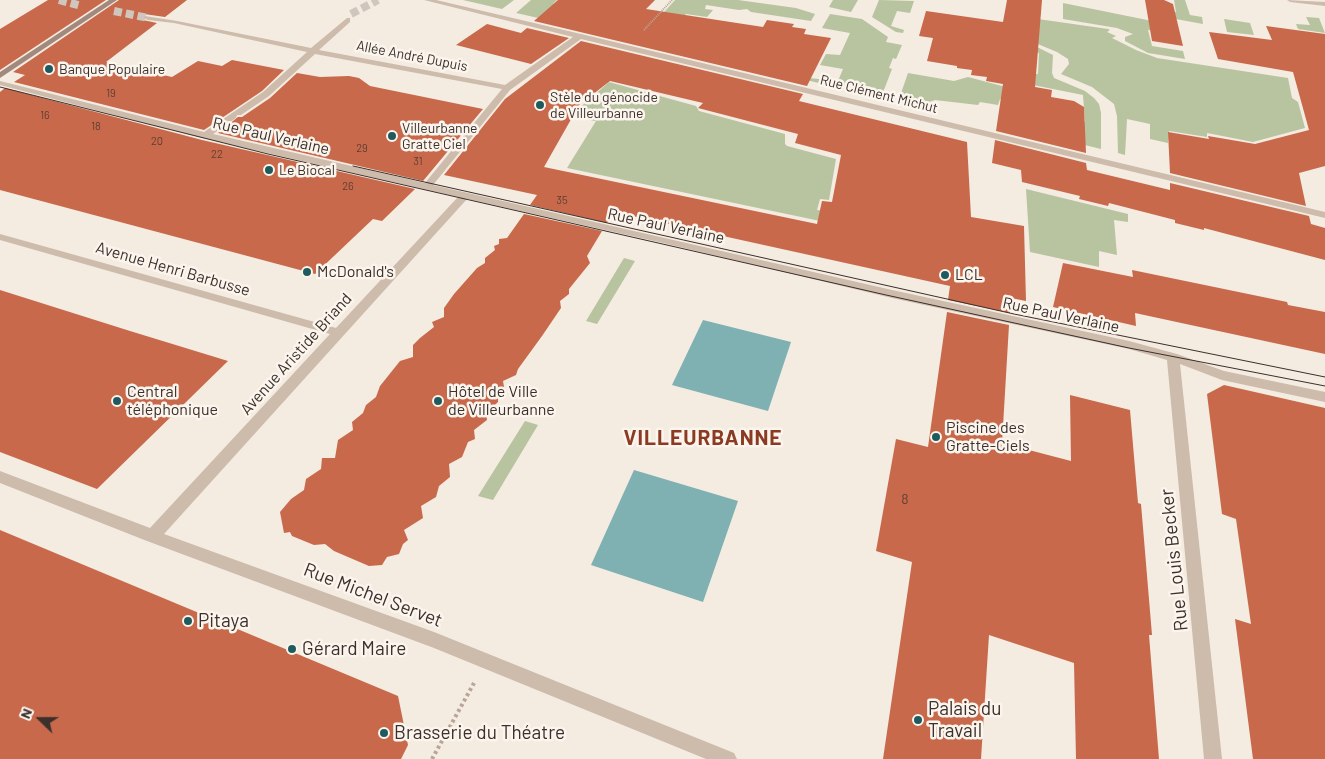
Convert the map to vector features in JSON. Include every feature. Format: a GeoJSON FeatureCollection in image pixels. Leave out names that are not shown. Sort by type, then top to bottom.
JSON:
{"type":"FeatureCollection","features":[{"type":"Feature","properties":{"kind":"street"},"geometry":{"type":"LineString","coordinates":[[0,76],[114,0]]}},
{"type":"Feature","properties":{"kind":"street","name":"Rue Clément Michut"},"geometry":{"type":"LineString","coordinates":[[427,0],[1325,215]]}},
{"type":"Feature","properties":{"kind":"street"},"geometry":{"type":"LineString","coordinates":[[1290,0],[1325,4]]}},
{"type":"Feature","properties":{"kind":"street","name":"Allée André Dupuis"},"geometry":{"type":"LineString","coordinates":[[148,18],[507,88]]}},
{"type":"Feature","properties":{"kind":"street","name":"Allée André Dupuis"},"geometry":{"type":"LineString","coordinates":[[205,136],[266,94],[348,20]]}},
{"type":"Feature","properties":{"kind":"street"},"geometry":{"type":"LineString","coordinates":[[428,187],[507,88],[568,42],[581,36]]}},
{"type":"Feature","properties":{"kind":"street","name":"Rue Paul Verlaine"},"geometry":{"type":"LineString","coordinates":[[0,83],[205,136],[892,294],[1129,345],[1173,357],[1222,375],[1325,397]]}},
{"type":"Feature","properties":{"kind":"street","name":"Avenue Aristide Briand"},"geometry":{"type":"LineString","coordinates":[[152,536],[337,332],[465,195]]}},
{"type":"Feature","properties":{"kind":"street","name":"Avenue Henri Barbusse"},"geometry":{"type":"LineString","coordinates":[[0,237],[337,332]]}},
{"type":"Feature","properties":{"kind":"street","name":"Rue Louis Becker"},"geometry":{"type":"LineString","coordinates":[[1173,357],[1213,759]]}},
{"type":"Feature","properties":{"kind":"street","name":"Rue Michel Servet"},"geometry":{"type":"LineString","coordinates":[[0,477],[152,536],[486,660],[728,759]]}},
{"type":"Feature","properties":{"kind":"path"},"geometry":{"type":"LineString","coordinates":[[629,48],[672,0]]}},
{"type":"Feature","properties":{"kind":"path"},"geometry":{"type":"LineString","coordinates":[[432,759],[486,660]]}},
{"type":"Feature","properties":{"kind":"green space"},"geometry":{"type":"Polygon","coordinates":[[[463,0],[514,0],[502,9],[463,0]]]}},
{"type":"Feature","properties":{"kind":"green space"},"geometry":{"type":"Polygon","coordinates":[[[531,0],[557,0],[553,4],[561,23],[516,13],[531,0]]]}},
{"type":"Feature","properties":{"kind":"green space"},"geometry":{"type":"Polygon","coordinates":[[[675,0],[738,0],[796,8],[815,14],[811,21],[751,12],[747,9],[739,10],[706,5],[705,9],[713,10],[707,17],[686,14],[659,46],[638,41],[675,0]]]}},
{"type":"Feature","properties":{"kind":"green space"},"geometry":{"type":"Polygon","coordinates":[[[833,0],[858,0],[851,12],[829,7],[833,0]]]}},
{"type":"Feature","properties":{"kind":"green space"},"geometry":{"type":"Polygon","coordinates":[[[879,0],[914,1],[910,13],[897,11],[891,26],[904,30],[903,33],[896,32],[872,17],[879,0]]]}},
{"type":"Feature","properties":{"kind":"green space"},"geometry":{"type":"Polygon","coordinates":[[[1174,0],[1185,0],[1190,15],[1202,17],[1203,24],[1165,17],[1168,11],[1176,12],[1174,0]]]}},
{"type":"Feature","properties":{"kind":"green space"},"geometry":{"type":"Polygon","coordinates":[[[1063,3],[1162,23],[1158,31],[1148,30],[1152,46],[1183,51],[1185,59],[1148,53],[1125,41],[1125,37],[1133,34],[1117,28],[1063,19],[1063,3]]]}},
{"type":"Feature","properties":{"kind":"green space"},"geometry":{"type":"Polygon","coordinates":[[[830,14],[862,19],[888,37],[886,42],[902,45],[896,59],[893,58],[889,68],[892,69],[882,95],[869,93],[868,95],[790,76],[838,81],[843,69],[820,65],[826,54],[840,55],[850,33],[822,28],[830,14]]]}},
{"type":"Feature","properties":{"kind":"green space"},"geometry":{"type":"Polygon","coordinates":[[[1010,15],[1108,29],[1110,30],[1107,32],[1116,36],[1112,38],[1157,58],[1288,78],[1292,98],[1298,102],[1305,128],[1253,142],[1207,133],[1207,137],[1169,131],[1168,143],[1150,139],[1150,124],[1127,119],[1125,155],[1118,153],[1117,116],[1114,104],[1092,87],[1061,74],[1069,64],[1068,59],[1033,42],[1010,15]]]}},
{"type":"Feature","properties":{"kind":"green space"},"geometry":{"type":"Polygon","coordinates":[[[1306,17],[1319,18],[1325,33],[1298,29],[1296,24],[1310,25],[1306,17]]]}},
{"type":"Feature","properties":{"kind":"green space"},"geometry":{"type":"Polygon","coordinates":[[[1224,19],[1250,23],[1254,35],[1227,32],[1224,19]]]}},
{"type":"Feature","properties":{"kind":"green space"},"geometry":{"type":"Polygon","coordinates":[[[1009,44],[1039,48],[1053,55],[1052,73],[1054,78],[1085,91],[1094,98],[1099,104],[1101,113],[1101,149],[1036,133],[1068,119],[1085,122],[1083,95],[1023,83],[1030,74],[1038,74],[1039,53],[1008,48],[1009,44]]]}},
{"type":"Feature","properties":{"kind":"green space"},"geometry":{"type":"Polygon","coordinates":[[[908,73],[954,81],[968,77],[1017,90],[1009,100],[1000,99],[998,105],[980,102],[978,105],[935,100],[926,103],[924,106],[918,105],[917,107],[902,103],[899,99],[908,73]]]}},
{"type":"Feature","properties":{"kind":"green space"},"geometry":{"type":"Polygon","coordinates":[[[609,82],[696,106],[699,111],[785,134],[785,144],[787,146],[836,159],[829,200],[820,199],[817,210],[825,211],[825,222],[567,168],[596,121],[569,117],[609,82]]]}},
{"type":"Feature","properties":{"kind":"green space"},"geometry":{"type":"Polygon","coordinates":[[[1026,189],[1128,214],[1128,222],[1114,220],[1117,255],[1099,251],[1099,267],[1030,252],[1026,189]]]}},
{"type":"Feature","properties":{"kind":"green space"},"geometry":{"type":"Polygon","coordinates":[[[624,258],[635,261],[597,324],[586,321],[624,258]]]}},
{"type":"Feature","properties":{"kind":"green space"},"geometry":{"type":"Polygon","coordinates":[[[525,421],[538,425],[493,500],[478,496],[525,421]]]}},
{"type":"Feature","properties":{"kind":"water"},"geometry":{"type":"Polygon","coordinates":[[[703,320],[791,342],[768,411],[672,385],[703,320]]]}},
{"type":"Feature","properties":{"kind":"water"},"geometry":{"type":"Polygon","coordinates":[[[634,470],[738,501],[703,602],[591,565],[634,470]]]}},
{"type":"Feature","properties":{"kind":"building"},"geometry":{"type":"Polygon","coordinates":[[[48,0],[106,0],[0,70],[0,29],[48,0]]]}},
{"type":"Feature","properties":{"kind":"building"},"geometry":{"type":"Polygon","coordinates":[[[119,0],[187,0],[165,17],[144,14],[143,20],[157,23],[106,62],[172,77],[198,61],[222,66],[232,60],[284,70],[262,91],[204,130],[14,82],[25,75],[13,72],[119,0]]]}},
{"type":"Feature","properties":{"kind":"building"},"geometry":{"type":"Polygon","coordinates":[[[558,0],[655,0],[646,9],[763,27],[767,20],[794,24],[792,27],[806,29],[804,34],[831,38],[807,86],[534,21],[558,0]]]}},
{"type":"Feature","properties":{"kind":"building"},"geometry":{"type":"Polygon","coordinates":[[[1007,0],[1042,0],[1035,87],[1052,90],[1051,97],[1074,101],[1084,107],[1086,153],[996,131],[1003,84],[986,81],[987,77],[971,75],[972,70],[927,61],[933,38],[919,36],[926,11],[1003,22],[1007,0]]]}},
{"type":"Feature","properties":{"kind":"building"},"geometry":{"type":"Polygon","coordinates":[[[1145,0],[1164,0],[1173,4],[1183,46],[1152,41],[1145,0]]]}},
{"type":"Feature","properties":{"kind":"building"},"geometry":{"type":"Polygon","coordinates":[[[487,24],[521,33],[527,28],[569,38],[531,64],[456,45],[487,24]]]}},
{"type":"Feature","properties":{"kind":"building"},"geometry":{"type":"Polygon","coordinates":[[[1266,26],[1325,34],[1325,166],[1299,173],[1306,206],[1170,173],[1168,132],[1209,139],[1208,136],[1255,144],[1309,130],[1293,72],[1218,59],[1209,32],[1272,40],[1266,26]]]}},
{"type":"Feature","properties":{"kind":"building"},"geometry":{"type":"Polygon","coordinates":[[[581,41],[803,94],[799,101],[967,142],[971,217],[1024,226],[1026,301],[1011,298],[1010,313],[948,300],[950,286],[614,212],[607,223],[530,205],[537,195],[444,175],[505,99],[581,41]],[[610,81],[592,95],[586,93],[544,167],[817,224],[822,201],[832,202],[841,155],[795,143],[798,134],[698,108],[703,103],[610,81]]]}},
{"type":"Feature","properties":{"kind":"building"},"geometry":{"type":"Polygon","coordinates":[[[297,73],[320,77],[349,76],[359,78],[370,86],[483,109],[423,181],[218,133],[238,117],[242,117],[270,98],[297,73]]]}},
{"type":"Feature","properties":{"kind":"building"},"geometry":{"type":"Polygon","coordinates":[[[5,88],[202,140],[415,189],[382,221],[373,219],[315,274],[0,190],[0,92],[5,88]]]}},
{"type":"Feature","properties":{"kind":"building"},"geometry":{"type":"Polygon","coordinates":[[[995,140],[1086,163],[1087,170],[1170,190],[1170,183],[1309,216],[1311,224],[1325,228],[1325,260],[1204,228],[1204,230],[1175,223],[1175,220],[1109,203],[1108,206],[1079,199],[1080,196],[1022,182],[1021,170],[992,163],[995,140]]]}},
{"type":"Feature","properties":{"kind":"building","name":"Hôtel de Ville de Villeurbanne"},"geometry":{"type":"Polygon","coordinates":[[[524,214],[602,231],[587,256],[590,263],[569,289],[569,294],[560,301],[561,308],[518,369],[516,375],[503,381],[505,393],[498,397],[498,402],[486,413],[487,420],[474,430],[475,439],[468,442],[462,457],[449,464],[450,477],[439,486],[436,497],[421,506],[423,518],[404,530],[408,540],[403,544],[399,554],[387,557],[382,565],[369,566],[334,551],[325,544],[314,545],[292,536],[290,532],[284,533],[280,512],[291,499],[304,490],[306,479],[321,469],[322,458],[335,458],[338,440],[353,430],[352,422],[363,413],[366,405],[376,397],[380,386],[400,361],[413,357],[413,345],[434,327],[432,322],[444,317],[444,308],[454,294],[477,268],[485,263],[485,258],[495,250],[494,246],[499,244],[499,239],[507,238],[524,214]]]}},
{"type":"Feature","properties":{"kind":"building"},"geometry":{"type":"Polygon","coordinates":[[[1063,263],[1133,277],[1132,270],[1287,302],[1288,305],[1325,312],[1325,354],[1135,313],[1136,326],[1053,307],[1063,263]]]}},
{"type":"Feature","properties":{"kind":"building","name":"Central téléphonique"},"geometry":{"type":"Polygon","coordinates":[[[0,290],[228,361],[97,489],[0,452],[0,290]]]}},
{"type":"Feature","properties":{"kind":"building"},"geometry":{"type":"Polygon","coordinates":[[[947,312],[1009,325],[1002,443],[1071,461],[1070,395],[1130,410],[1138,503],[1141,504],[1152,635],[1149,635],[1159,759],[1076,759],[1074,663],[989,635],[981,759],[883,759],[912,562],[876,551],[896,439],[928,447],[947,312]]]}},
{"type":"Feature","properties":{"kind":"building"},"geometry":{"type":"Polygon","coordinates":[[[1224,385],[1325,408],[1325,759],[1253,759],[1235,619],[1251,624],[1236,519],[1222,514],[1207,394],[1224,385]]]}},
{"type":"Feature","properties":{"kind":"building"},"geometry":{"type":"Polygon","coordinates":[[[0,530],[398,696],[408,745],[401,759],[0,759],[0,530]]]}},
{"type":"Feature","properties":{"kind":"tunnel"},"geometry":{"type":"LineString","coordinates":[[59,0],[82,6]]}},
{"type":"Feature","properties":{"kind":"tunnel"},"geometry":{"type":"LineString","coordinates":[[351,14],[378,0]]}},
{"type":"Feature","properties":{"kind":"tunnel"},"geometry":{"type":"LineString","coordinates":[[114,11],[148,18]]}},
{"type":"Feature","properties":{"kind":"tram line"},"geometry":{"type":"LineString","coordinates":[[0,87],[268,154],[886,295],[1129,348],[1325,386]]}},
{"type":"Feature","properties":{"kind":"tram line"},"geometry":{"type":"LineString","coordinates":[[353,166],[1014,314],[1325,377]]}},
{"type":"Feature","properties":{"kind":"place","name":"Banque Populaire"},"geometry":{"type":"Point","coordinates":[49,69]}},
{"type":"Feature","properties":{"kind":"place","name":"Stèle du génocide de Villeurbanne"},"geometry":{"type":"Point","coordinates":[540,105]}},
{"type":"Feature","properties":{"kind":"place","name":"Villeurbanne Gratte Ciel"},"geometry":{"type":"Point","coordinates":[392,136]}},
{"type":"Feature","properties":{"kind":"place","name":"Le Biocal"},"geometry":{"type":"Point","coordinates":[269,170]}},
{"type":"Feature","properties":{"kind":"place","name":"McDonald's"},"geometry":{"type":"Point","coordinates":[307,272]}},
{"type":"Feature","properties":{"kind":"place","name":"LCL"},"geometry":{"type":"Point","coordinates":[945,275]}},
{"type":"Feature","properties":{"kind":"place","name":"Central téléphonique"},"geometry":{"type":"Point","coordinates":[117,401]}},
{"type":"Feature","properties":{"kind":"place","name":"Hôtel de Ville de Villeurbanne"},"geometry":{"type":"Point","coordinates":[438,401]}},
{"type":"Feature","properties":{"kind":"place","name":"Piscine des Gratte-Ciels"},"geometry":{"type":"Point","coordinates":[936,437]}},
{"type":"Feature","properties":{"kind":"place","name":"Pitaya"},"geometry":{"type":"Point","coordinates":[188,621]}},
{"type":"Feature","properties":{"kind":"place","name":"Gérard Maire"},"geometry":{"type":"Point","coordinates":[292,649]}},
{"type":"Feature","properties":{"kind":"place","name":"Palais du Travail"},"geometry":{"type":"Point","coordinates":[918,720]}},
{"type":"Feature","properties":{"kind":"place","name":"Brasserie du Théatre"},"geometry":{"type":"Point","coordinates":[384,733]}},
{"type":"Feature","properties":{"kind":"district","name":"VILLEURBANNE"},"geometry":{"type":"Point","coordinates":[703,438]}}]}
